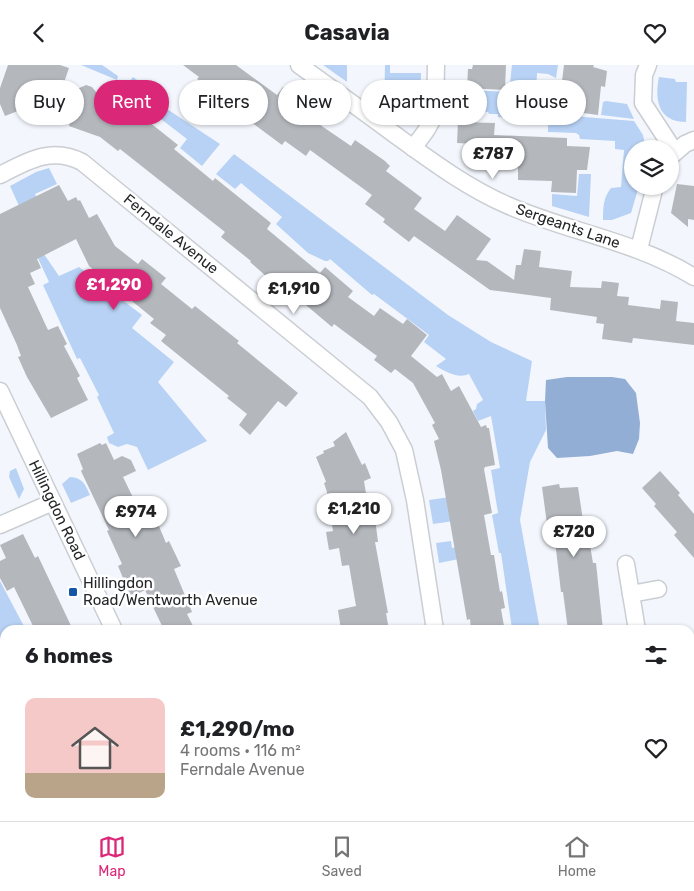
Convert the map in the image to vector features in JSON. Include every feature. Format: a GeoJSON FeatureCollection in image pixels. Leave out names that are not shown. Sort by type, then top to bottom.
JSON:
{"type":"FeatureCollection","features":[{"type":"Feature","properties":{"kind":"street","name":"Sergeants Lane"},"geometry":{"type":"LineString","coordinates":[[299,65],[413,148],[468,185],[505,204],[544,220],[638,249],[694,277]]}},
{"type":"Feature","properties":{"kind":"street"},"geometry":{"type":"LineString","coordinates":[[413,148],[430,126],[435,112],[436,65]]}},
{"type":"Feature","properties":{"kind":"street"},"geometry":{"type":"LineString","coordinates":[[648,65],[644,75],[643,103],[664,140]]}},
{"type":"Feature","properties":{"kind":"street"},"geometry":{"type":"LineString","coordinates":[[679,149],[694,140]]}},
{"type":"Feature","properties":{"kind":"street","name":"Ferndale Avenue"},"geometry":{"type":"LineString","coordinates":[[0,175],[31,159],[45,155],[66,156],[82,162],[370,397],[389,421],[404,450],[415,500],[434,625]]}},
{"type":"Feature","properties":{"kind":"street"},"geometry":{"type":"LineString","coordinates":[[638,249],[653,195]]}},
{"type":"Feature","properties":{"kind":"street","name":"Hillingdon Road"},"geometry":{"type":"LineString","coordinates":[[0,391],[112,625]]}},
{"type":"Feature","properties":{"kind":"street"},"geometry":{"type":"LineString","coordinates":[[0,525],[54,502]]}},
{"type":"Feature","properties":{"kind":"street"},"geometry":{"type":"LineString","coordinates":[[626,565],[636,625]]}},
{"type":"Feature","properties":{"kind":"street"},"geometry":{"type":"LineString","coordinates":[[631,593],[658,589]]}},
{"type":"Feature","properties":{"kind":"shaded area"},"geometry":{"type":"Polygon","coordinates":[[[81,65],[102,65],[118,76],[117,80],[81,65]]]}},
{"type":"Feature","properties":{"kind":"shaded area"},"geometry":{"type":"Polygon","coordinates":[[[323,65],[347,65],[347,80],[323,65]]]}},
{"type":"Feature","properties":{"kind":"shaded area"},"geometry":{"type":"Polygon","coordinates":[[[385,65],[390,65],[390,73],[421,73],[421,80],[385,80],[385,65]]]}},
{"type":"Feature","properties":{"kind":"shaded area"},"geometry":{"type":"Polygon","coordinates":[[[512,65],[558,65],[556,78],[548,74],[537,73],[537,80],[510,80],[512,65]]]}},
{"type":"Feature","properties":{"kind":"shaded area"},"geometry":{"type":"Polygon","coordinates":[[[659,77],[675,79],[676,82],[687,82],[686,122],[670,118],[660,109],[657,94],[659,77]]]}},
{"type":"Feature","properties":{"kind":"shaded area"},"geometry":{"type":"Polygon","coordinates":[[[487,91],[497,91],[497,114],[489,114],[487,112],[487,91]]]}},
{"type":"Feature","properties":{"kind":"shaded area"},"geometry":{"type":"Polygon","coordinates":[[[603,102],[627,104],[634,119],[601,115],[603,102]]]}},
{"type":"Feature","properties":{"kind":"shaded area"},"geometry":{"type":"Polygon","coordinates":[[[169,110],[179,117],[179,125],[191,125],[220,144],[202,166],[180,148],[187,139],[169,125],[169,110]]]}},
{"type":"Feature","properties":{"kind":"shaded area"},"geometry":{"type":"Polygon","coordinates":[[[586,117],[634,121],[644,140],[624,140],[624,150],[615,149],[615,141],[580,139],[576,133],[548,132],[548,125],[586,125],[586,117]]]}},
{"type":"Feature","properties":{"kind":"shaded area"},"geometry":{"type":"Polygon","coordinates":[[[624,150],[624,195],[636,195],[631,213],[612,220],[603,220],[604,203],[608,192],[611,188],[621,187],[624,150]]]}},
{"type":"Feature","properties":{"kind":"shaded area"},"geometry":{"type":"Polygon","coordinates":[[[234,154],[448,315],[491,342],[532,361],[526,401],[545,401],[546,430],[530,462],[520,520],[539,625],[511,625],[501,553],[499,553],[492,515],[498,513],[491,470],[500,468],[491,416],[478,421],[473,411],[476,409],[477,404],[483,400],[469,374],[456,375],[436,366],[446,359],[424,342],[429,335],[374,294],[372,295],[330,259],[325,261],[308,253],[276,224],[282,217],[241,183],[235,189],[216,174],[234,154]]]}},
{"type":"Feature","properties":{"kind":"shaded area"},"geometry":{"type":"Polygon","coordinates":[[[49,168],[57,184],[35,194],[42,208],[24,217],[10,186],[36,172],[49,168]]]}},
{"type":"Feature","properties":{"kind":"shaded area"},"geometry":{"type":"Polygon","coordinates":[[[579,174],[591,174],[589,217],[552,206],[552,194],[577,196],[579,174]]]}},
{"type":"Feature","properties":{"kind":"shaded area"},"geometry":{"type":"Polygon","coordinates":[[[35,241],[59,276],[79,267],[142,315],[132,328],[174,362],[158,382],[207,441],[148,470],[137,447],[127,444],[118,447],[109,443],[107,437],[114,433],[97,397],[99,395],[80,358],[77,359],[43,285],[49,282],[31,243],[35,241]]]}},
{"type":"Feature","properties":{"kind":"shaded area"},"geometry":{"type":"Polygon","coordinates":[[[567,377],[612,377],[625,379],[636,393],[640,423],[639,439],[633,454],[617,451],[590,456],[557,458],[548,448],[545,401],[546,380],[567,377]]]}},
{"type":"Feature","properties":{"kind":"shaded area"},"geometry":{"type":"Polygon","coordinates":[[[16,468],[24,489],[19,499],[9,477],[10,471],[16,468]]]}},
{"type":"Feature","properties":{"kind":"shaded area"},"geometry":{"type":"Polygon","coordinates":[[[70,477],[83,482],[90,495],[71,503],[62,484],[70,477]]]}},
{"type":"Feature","properties":{"kind":"shaded area"},"geometry":{"type":"Polygon","coordinates":[[[450,497],[461,520],[433,524],[429,500],[450,497]]]}},
{"type":"Feature","properties":{"kind":"shaded area"},"geometry":{"type":"Polygon","coordinates":[[[451,541],[452,548],[457,547],[459,559],[439,563],[436,543],[451,541]]]}},
{"type":"Feature","properties":{"kind":"shaded area"},"geometry":{"type":"Polygon","coordinates":[[[0,581],[23,625],[0,625],[0,581]]]}},
{"type":"Feature","properties":{"kind":"building"},"geometry":{"type":"Polygon","coordinates":[[[8,65],[60,65],[69,68],[65,80],[15,80],[15,112],[5,116],[0,104],[0,88],[8,65]]]}},
{"type":"Feature","properties":{"kind":"building"},"geometry":{"type":"Polygon","coordinates":[[[183,65],[236,65],[256,80],[198,80],[197,79],[199,77],[183,65]]]}},
{"type":"Feature","properties":{"kind":"building"},"geometry":{"type":"Polygon","coordinates":[[[473,65],[506,65],[505,80],[497,80],[497,90],[487,89],[487,80],[467,80],[468,69],[472,69],[473,65]]]}},
{"type":"Feature","properties":{"kind":"building"},"geometry":{"type":"Polygon","coordinates":[[[564,65],[594,65],[593,67],[607,71],[605,87],[601,86],[598,115],[586,113],[586,80],[562,80],[564,65]]]}},
{"type":"Feature","properties":{"kind":"building"},"geometry":{"type":"Polygon","coordinates":[[[84,86],[92,87],[94,90],[94,125],[153,125],[178,145],[174,149],[213,181],[215,178],[271,223],[267,229],[320,273],[325,267],[353,291],[348,297],[374,316],[380,308],[403,324],[407,319],[427,335],[411,356],[437,377],[442,374],[451,391],[459,386],[481,427],[486,425],[489,428],[495,465],[485,467],[484,469],[492,513],[484,515],[491,555],[494,555],[500,592],[502,591],[505,608],[501,609],[504,625],[471,625],[470,619],[467,620],[441,470],[434,441],[439,439],[432,425],[435,423],[413,383],[395,369],[391,373],[374,360],[377,356],[334,324],[332,327],[269,274],[267,277],[251,261],[221,237],[225,232],[120,149],[118,151],[100,137],[69,126],[84,125],[84,86]]]}},
{"type":"Feature","properties":{"kind":"building"},"geometry":{"type":"Polygon","coordinates":[[[268,88],[277,95],[278,94],[278,125],[320,125],[351,146],[355,140],[385,161],[390,166],[386,171],[422,198],[414,209],[445,231],[457,215],[491,239],[476,260],[487,261],[514,280],[516,265],[521,265],[524,249],[541,251],[539,267],[572,271],[570,287],[601,288],[602,281],[619,283],[617,296],[629,297],[628,305],[660,309],[661,300],[678,302],[676,321],[694,323],[694,345],[633,338],[632,343],[602,339],[604,324],[596,323],[597,317],[550,310],[551,298],[490,290],[414,236],[409,242],[383,222],[385,219],[365,204],[372,195],[310,150],[306,156],[285,141],[282,145],[255,125],[268,125],[268,88]]]}},
{"type":"Feature","properties":{"kind":"building"},"geometry":{"type":"Polygon","coordinates":[[[487,123],[495,123],[494,135],[567,138],[567,146],[590,147],[587,170],[577,170],[576,193],[551,192],[552,181],[518,180],[518,164],[476,162],[476,144],[457,143],[458,125],[487,125],[487,123]]]}},
{"type":"Feature","properties":{"kind":"building"},"geometry":{"type":"Polygon","coordinates":[[[679,184],[694,186],[694,220],[688,219],[688,227],[671,213],[675,195],[679,195],[679,184]]]}},
{"type":"Feature","properties":{"kind":"building"},"geometry":{"type":"Polygon","coordinates":[[[59,185],[68,201],[76,197],[78,201],[80,200],[89,218],[97,214],[115,246],[138,264],[142,259],[166,278],[161,284],[192,309],[195,306],[239,341],[237,343],[298,393],[286,407],[278,401],[250,435],[239,425],[247,414],[227,398],[229,396],[161,341],[166,335],[150,323],[154,319],[89,266],[76,239],[37,259],[41,268],[30,273],[35,284],[28,287],[48,330],[58,326],[67,344],[64,346],[80,376],[77,378],[88,400],[51,418],[27,377],[18,357],[21,356],[17,345],[0,308],[0,214],[59,185]]]}},
{"type":"Feature","properties":{"kind":"building"},"geometry":{"type":"Polygon","coordinates":[[[346,432],[362,465],[365,463],[371,478],[364,481],[370,519],[375,518],[378,542],[375,542],[388,613],[386,613],[388,625],[340,625],[338,610],[356,606],[349,565],[342,566],[339,548],[329,550],[326,532],[333,531],[324,483],[326,482],[316,457],[324,453],[323,451],[335,446],[333,442],[346,432]]]}},
{"type":"Feature","properties":{"kind":"building"},"geometry":{"type":"Polygon","coordinates":[[[100,443],[102,445],[106,443],[114,460],[122,456],[131,460],[136,471],[123,477],[142,516],[147,513],[151,522],[156,519],[166,543],[169,541],[181,566],[174,569],[192,612],[187,614],[192,625],[162,625],[145,590],[131,597],[118,566],[122,564],[107,531],[109,530],[81,471],[83,469],[77,454],[100,443]]]}},
{"type":"Feature","properties":{"kind":"building"},"geometry":{"type":"Polygon","coordinates":[[[660,471],[680,493],[678,495],[694,514],[694,558],[674,535],[677,532],[654,506],[656,504],[642,488],[660,471]]]}},
{"type":"Feature","properties":{"kind":"building"},"geometry":{"type":"Polygon","coordinates":[[[559,484],[560,488],[578,487],[585,534],[588,533],[593,563],[596,563],[602,625],[567,625],[555,541],[553,541],[551,523],[547,524],[542,487],[559,484]]]}},
{"type":"Feature","properties":{"kind":"building"},"geometry":{"type":"Polygon","coordinates":[[[23,534],[35,558],[38,556],[71,625],[33,625],[14,587],[7,591],[0,578],[0,561],[6,558],[0,545],[23,534]]]}},
{"type":"Feature","properties":{"kind":"place","name":"Hillingdon Road/Wentworth Avenue"},"geometry":{"type":"Point","coordinates":[73,592]}}]}
